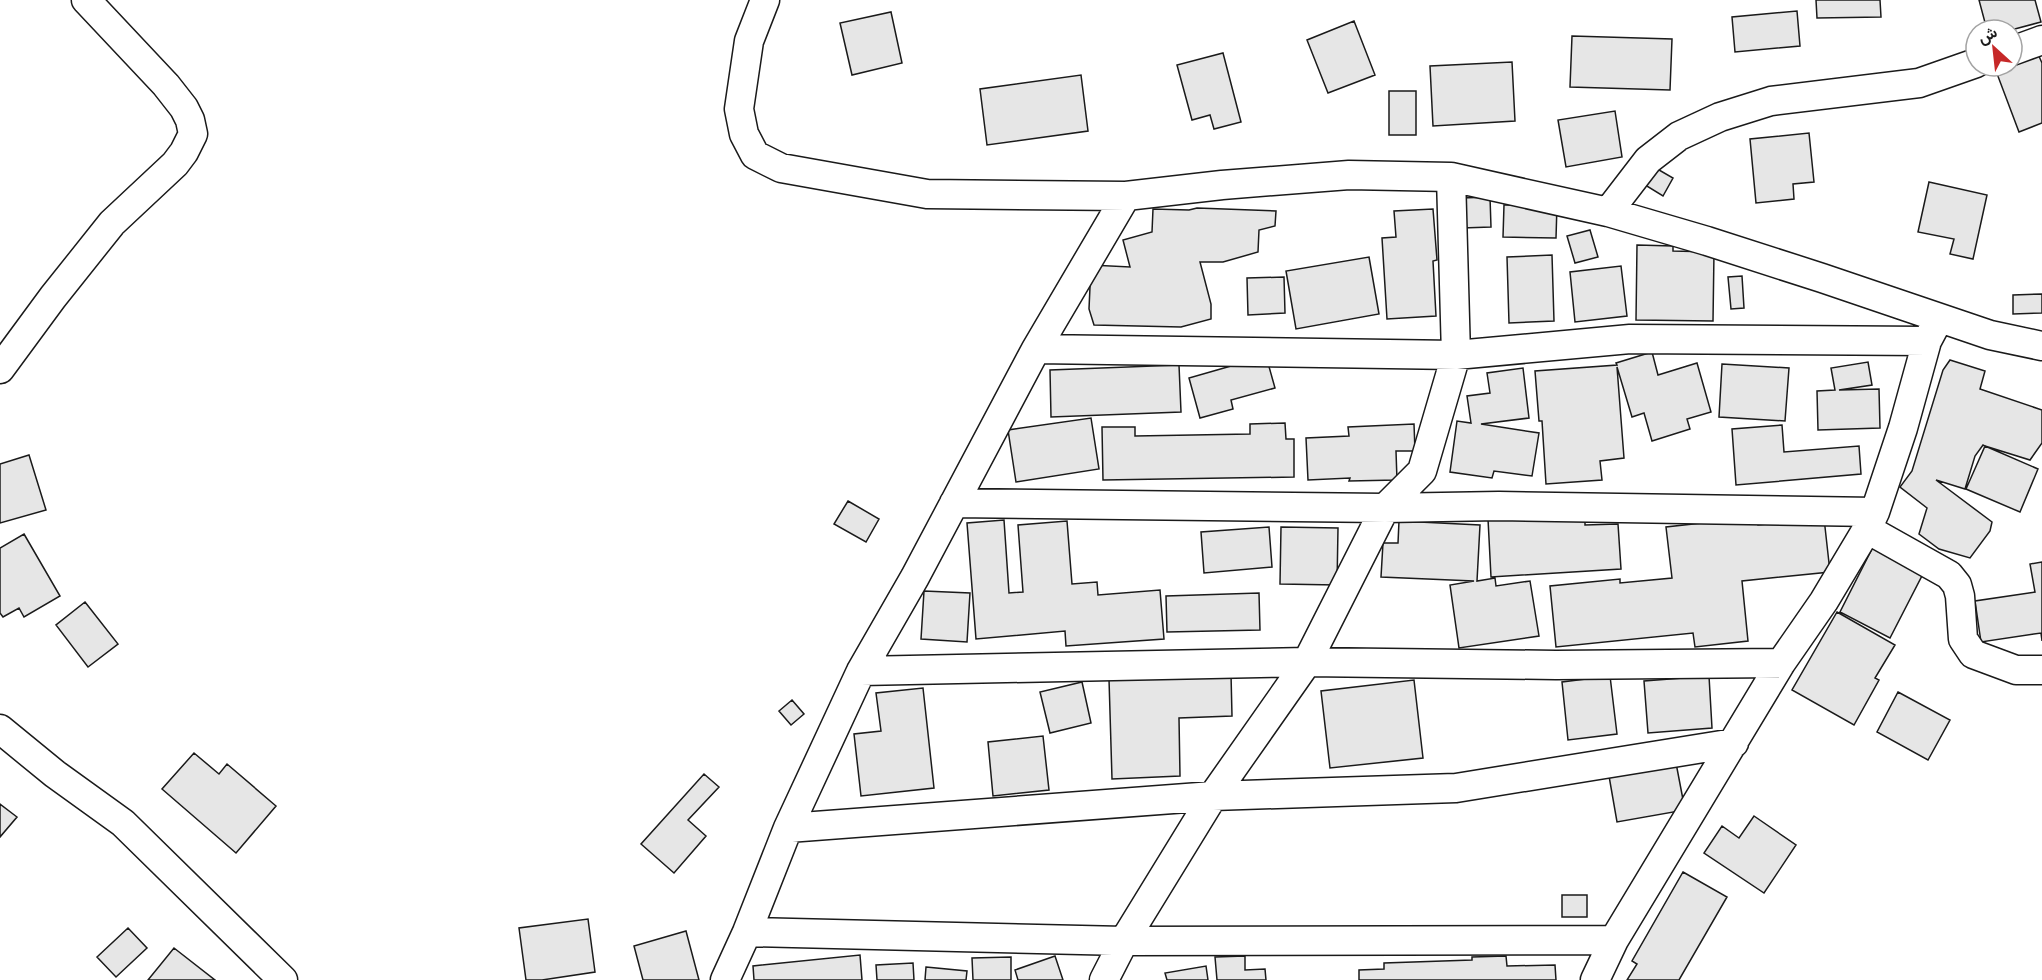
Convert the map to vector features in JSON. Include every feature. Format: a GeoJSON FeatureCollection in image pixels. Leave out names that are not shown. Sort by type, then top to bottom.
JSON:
{"type":"FeatureCollection","features":[{"type":"Feature","properties":{"kind":"street"},"geometry":{"type":"LineString","coordinates":[[0,369],[52,297],[112,223],[175,164],[193,134],[184,108],[166,85],[86,0]]}},
{"type":"Feature","properties":{"kind":"street"},"geometry":{"type":"LineString","coordinates":[[765,0],[749,41],[739,109],[744,134],[754,155],[781,168],[927,194],[1126,196],[1222,185],[1349,175],[1451,177],[1608,212],[1707,241],[1822,278],[1933,330]]}},
{"type":"Feature","properties":{"kind":"street"},"geometry":{"type":"LineString","coordinates":[[2024,47],[2042,40]]}},
{"type":"Feature","properties":{"kind":"street"},"geometry":{"type":"LineString","coordinates":[[1608,212],[1648,160],[1679,136],[1720,117],[1771,100],[1919,83],[1964,67]]}},
{"type":"Feature","properties":{"kind":"street"},"geometry":{"type":"LineString","coordinates":[[1104,980],[1124,942],[1213,796],[1307,662],[1385,508],[1422,471],[1456,355],[1451,177]]}},
{"type":"Feature","properties":{"kind":"street"},"geometry":{"type":"LineString","coordinates":[[725,980],[747,932],[788,828],[861,671],[915,577],[1036,349],[1126,196]]}},
{"type":"Feature","properties":{"kind":"street"},"geometry":{"type":"LineString","coordinates":[[1036,349],[1456,355],[1630,339],[1933,330],[1990,335],[2042,346]]}},
{"type":"Feature","properties":{"kind":"street"},"geometry":{"type":"LineString","coordinates":[[1595,980],[1614,940],[1781,663],[1824,601],[1871,521],[1933,330]]}},
{"type":"Feature","properties":{"kind":"street"},"geometry":{"type":"LineString","coordinates":[[954,503],[1385,508],[1499,506],[1871,521],[1949,575],[1957,585],[1963,639],[1973,654],[2016,670],[2042,670]]}},
{"type":"Feature","properties":{"kind":"street"},"geometry":{"type":"LineString","coordinates":[[861,671],[1307,662],[1556,665],[1781,663]]}},
{"type":"Feature","properties":{"kind":"street"},"geometry":{"type":"LineString","coordinates":[[0,729],[55,774],[123,824],[282,980]]}},
{"type":"Feature","properties":{"kind":"street"},"geometry":{"type":"LineString","coordinates":[[788,828],[1213,796],[1456,788],[1734,743]]}},
{"type":"Feature","properties":{"kind":"street"},"geometry":{"type":"LineString","coordinates":[[747,932],[1124,942],[1614,940]]}},
{"type":"Feature","properties":{"kind":"building"},"geometry":{"type":"Polygon","coordinates":[[[1816,0],[1880,0],[1881,17],[1817,18],[1816,0]]]}},
{"type":"Feature","properties":{"kind":"building"},"geometry":{"type":"Polygon","coordinates":[[[1979,0],[2035,0],[2041,22],[2024,27],[2024,18],[1984,18],[1979,0]]]}},
{"type":"Feature","properties":{"kind":"building"},"geometry":{"type":"Polygon","coordinates":[[[1797,11],[1800,46],[1735,52],[1732,17],[1797,11]]]}},
{"type":"Feature","properties":{"kind":"building"},"geometry":{"type":"Polygon","coordinates":[[[891,12],[902,63],[852,75],[840,23],[891,12]]]}},
{"type":"Feature","properties":{"kind":"building"},"geometry":{"type":"Polygon","coordinates":[[[1354,21],[1375,75],[1328,93],[1307,40],[1354,21]]]}},
{"type":"Feature","properties":{"kind":"building"},"geometry":{"type":"Polygon","coordinates":[[[1572,36],[1672,39],[1670,90],[1570,87],[1572,36]]]}},
{"type":"Feature","properties":{"kind":"building"},"geometry":{"type":"Polygon","coordinates":[[[1223,53],[1241,122],[1214,129],[1210,115],[1192,120],[1177,65],[1223,53]]]}},
{"type":"Feature","properties":{"kind":"building"},"geometry":{"type":"Polygon","coordinates":[[[2038,54],[2042,63],[2042,123],[2019,132],[1999,78],[2024,78],[2024,60],[2038,54]]]}},
{"type":"Feature","properties":{"kind":"building"},"geometry":{"type":"Polygon","coordinates":[[[1512,62],[1515,121],[1433,126],[1430,66],[1512,62]]]}},
{"type":"Feature","properties":{"kind":"building"},"geometry":{"type":"Polygon","coordinates":[[[1081,75],[1088,131],[987,145],[980,89],[1081,75]]]}},
{"type":"Feature","properties":{"kind":"building"},"geometry":{"type":"Polygon","coordinates":[[[1389,91],[1416,91],[1416,135],[1389,135],[1389,91]]]}},
{"type":"Feature","properties":{"kind":"building"},"geometry":{"type":"Polygon","coordinates":[[[1615,111],[1622,157],[1566,167],[1558,120],[1615,111]]]}},
{"type":"Feature","properties":{"kind":"building"},"geometry":{"type":"Polygon","coordinates":[[[1809,133],[1814,182],[1793,184],[1794,199],[1756,203],[1750,139],[1809,133]]]}},
{"type":"Feature","properties":{"kind":"building"},"geometry":{"type":"Polygon","coordinates":[[[1647,163],[1673,178],[1663,196],[1637,180],[1647,163]]]}},
{"type":"Feature","properties":{"kind":"building"},"geometry":{"type":"Polygon","coordinates":[[[1929,182],[1987,195],[1973,259],[1950,254],[1954,239],[1918,232],[1929,182]]]}},
{"type":"Feature","properties":{"kind":"building"},"geometry":{"type":"Polygon","coordinates":[[[1490,197],[1491,227],[1462,228],[1461,198],[1490,197]]]}},
{"type":"Feature","properties":{"kind":"building"},"geometry":{"type":"Polygon","coordinates":[[[1504,205],[1557,205],[1556,238],[1503,237],[1504,205]]]}},
{"type":"Feature","properties":{"kind":"building"},"geometry":{"type":"Polygon","coordinates":[[[1197,208],[1276,211],[1275,226],[1259,230],[1258,252],[1223,262],[1200,262],[1211,304],[1211,319],[1181,327],[1094,325],[1089,309],[1091,265],[1130,267],[1123,240],[1152,232],[1153,209],[1189,210],[1197,208]]]}},
{"type":"Feature","properties":{"kind":"building"},"geometry":{"type":"Polygon","coordinates":[[[1433,209],[1437,260],[1433,261],[1436,316],[1387,319],[1382,238],[1396,237],[1394,211],[1433,209]]]}},
{"type":"Feature","properties":{"kind":"building"},"geometry":{"type":"Polygon","coordinates":[[[1590,230],[1598,257],[1575,263],[1567,236],[1590,230]]]}},
{"type":"Feature","properties":{"kind":"building"},"geometry":{"type":"Polygon","coordinates":[[[1637,245],[1673,246],[1673,251],[1714,252],[1713,321],[1636,320],[1637,245]]]}},
{"type":"Feature","properties":{"kind":"building"},"geometry":{"type":"Polygon","coordinates":[[[1552,255],[1554,321],[1509,323],[1507,257],[1552,255]]]}},
{"type":"Feature","properties":{"kind":"building"},"geometry":{"type":"Polygon","coordinates":[[[1369,257],[1379,314],[1296,329],[1286,271],[1369,257]]]}},
{"type":"Feature","properties":{"kind":"building"},"geometry":{"type":"Polygon","coordinates":[[[1621,266],[1627,316],[1575,322],[1570,272],[1621,266]]]}},
{"type":"Feature","properties":{"kind":"building"},"geometry":{"type":"Polygon","coordinates":[[[1742,276],[1744,308],[1731,309],[1728,277],[1742,276]]]}},
{"type":"Feature","properties":{"kind":"building"},"geometry":{"type":"Polygon","coordinates":[[[1284,277],[1285,313],[1248,315],[1247,278],[1284,277]]]}},
{"type":"Feature","properties":{"kind":"building"},"geometry":{"type":"Polygon","coordinates":[[[2042,294],[2042,313],[2013,314],[2013,295],[2042,294]]]}},
{"type":"Feature","properties":{"kind":"building"},"geometry":{"type":"Polygon","coordinates":[[[1652,352],[1658,375],[1697,363],[1711,412],[1687,419],[1690,429],[1652,441],[1644,413],[1632,417],[1617,367],[1624,458],[1600,461],[1602,480],[1546,484],[1542,421],[1539,421],[1535,371],[1617,365],[1616,363],[1652,352]]]}},
{"type":"Feature","properties":{"kind":"building"},"geometry":{"type":"Polygon","coordinates":[[[1266,356],[1275,388],[1231,400],[1233,409],[1200,418],[1189,378],[1266,356]]]}},
{"type":"Feature","properties":{"kind":"building"},"geometry":{"type":"Polygon","coordinates":[[[1950,360],[1985,371],[1980,389],[2042,410],[2042,443],[2030,460],[1983,445],[1975,456],[1965,489],[1936,480],[1992,522],[1990,531],[1970,558],[1939,549],[1919,534],[1927,508],[1900,487],[1912,471],[1943,370],[1950,360]]]}},
{"type":"Feature","properties":{"kind":"building"},"geometry":{"type":"Polygon","coordinates":[[[1868,362],[1872,385],[1839,390],[1879,389],[1880,428],[1818,430],[1817,391],[1835,390],[1831,368],[1868,362]]]}},
{"type":"Feature","properties":{"kind":"building"},"geometry":{"type":"Polygon","coordinates":[[[1722,364],[1789,368],[1785,421],[1719,417],[1722,364]]]}},
{"type":"Feature","properties":{"kind":"building"},"geometry":{"type":"Polygon","coordinates":[[[1179,365],[1181,412],[1051,417],[1050,370],[1179,365]]]}},
{"type":"Feature","properties":{"kind":"building"},"geometry":{"type":"Polygon","coordinates":[[[1523,368],[1529,418],[1481,424],[1539,433],[1532,476],[1494,471],[1492,478],[1450,472],[1457,421],[1471,423],[1467,396],[1490,393],[1487,373],[1523,368]]]}},
{"type":"Feature","properties":{"kind":"building"},"geometry":{"type":"Polygon","coordinates":[[[1091,418],[1099,469],[1016,482],[1008,430],[1091,418]]]}},
{"type":"Feature","properties":{"kind":"building"},"geometry":{"type":"Polygon","coordinates":[[[1285,423],[1286,439],[1294,439],[1294,477],[1103,480],[1102,427],[1135,427],[1135,436],[1250,434],[1250,424],[1285,423]]]}},
{"type":"Feature","properties":{"kind":"building"},"geometry":{"type":"Polygon","coordinates":[[[1414,424],[1415,451],[1396,451],[1397,480],[1349,481],[1350,478],[1308,480],[1306,438],[1349,436],[1348,427],[1414,424]]]}},
{"type":"Feature","properties":{"kind":"building"},"geometry":{"type":"Polygon","coordinates":[[[1782,425],[1784,452],[1859,446],[1861,474],[1736,485],[1732,429],[1782,425]]]}},
{"type":"Feature","properties":{"kind":"building"},"geometry":{"type":"Polygon","coordinates":[[[1985,446],[2038,469],[2020,512],[1966,489],[1985,446]]]}},
{"type":"Feature","properties":{"kind":"building"},"geometry":{"type":"Polygon","coordinates":[[[29,455],[46,510],[0,523],[0,464],[29,455]]]}},
{"type":"Feature","properties":{"kind":"building"},"geometry":{"type":"Polygon","coordinates":[[[848,501],[879,519],[866,542],[834,524],[848,501]]]}},
{"type":"Feature","properties":{"kind":"building"},"geometry":{"type":"Polygon","coordinates":[[[1585,514],[1585,525],[1618,524],[1621,569],[1491,577],[1488,519],[1585,514]]]}},
{"type":"Feature","properties":{"kind":"building"},"geometry":{"type":"Polygon","coordinates":[[[1757,517],[1758,525],[1824,518],[1830,572],[1742,581],[1748,641],[1695,647],[1693,633],[1556,647],[1550,586],[1620,579],[1620,583],[1672,578],[1666,527],[1757,517]]]}},
{"type":"Feature","properties":{"kind":"building"},"geometry":{"type":"Polygon","coordinates":[[[1004,520],[1009,593],[1023,592],[1018,525],[1067,521],[1072,584],[1097,582],[1098,595],[1160,590],[1164,639],[1066,646],[1065,631],[976,639],[967,523],[1004,520]]]}},
{"type":"Feature","properties":{"kind":"building"},"geometry":{"type":"Polygon","coordinates":[[[1399,521],[1480,525],[1477,581],[1495,578],[1496,586],[1530,581],[1539,636],[1459,648],[1450,585],[1474,581],[1381,577],[1383,543],[1398,543],[1399,521]]]}},
{"type":"Feature","properties":{"kind":"building"},"geometry":{"type":"Polygon","coordinates":[[[1269,527],[1272,567],[1204,573],[1201,532],[1269,527]]]}},
{"type":"Feature","properties":{"kind":"building"},"geometry":{"type":"Polygon","coordinates":[[[1281,527],[1338,528],[1337,585],[1280,584],[1281,527]]]}},
{"type":"Feature","properties":{"kind":"building"},"geometry":{"type":"Polygon","coordinates":[[[24,534],[60,596],[24,617],[19,608],[3,617],[0,613],[0,548],[24,534]]]}},
{"type":"Feature","properties":{"kind":"building"},"geometry":{"type":"Polygon","coordinates":[[[1876,541],[1927,566],[1890,638],[1840,612],[1876,541]]]}},
{"type":"Feature","properties":{"kind":"building"},"geometry":{"type":"Polygon","coordinates":[[[2042,562],[2042,641],[2041,633],[1981,642],[1975,601],[2035,592],[2030,564],[2042,562]]]}},
{"type":"Feature","properties":{"kind":"building"},"geometry":{"type":"Polygon","coordinates":[[[924,591],[970,593],[967,642],[921,639],[924,591]]]}},
{"type":"Feature","properties":{"kind":"building"},"geometry":{"type":"Polygon","coordinates":[[[1259,593],[1260,630],[1167,632],[1166,596],[1259,593]]]}},
{"type":"Feature","properties":{"kind":"building"},"geometry":{"type":"Polygon","coordinates":[[[85,602],[118,644],[88,667],[56,625],[85,602]]]}},
{"type":"Feature","properties":{"kind":"building"},"geometry":{"type":"Polygon","coordinates":[[[1837,612],[1895,645],[1875,678],[1879,680],[1854,725],[1792,690],[1837,612]]]}},
{"type":"Feature","properties":{"kind":"building"},"geometry":{"type":"Polygon","coordinates":[[[1231,674],[1232,716],[1179,718],[1180,776],[1112,779],[1109,679],[1231,674]]]}},
{"type":"Feature","properties":{"kind":"building"},"geometry":{"type":"Polygon","coordinates":[[[1610,676],[1617,734],[1568,740],[1562,682],[1610,676]]]}},
{"type":"Feature","properties":{"kind":"building"},"geometry":{"type":"Polygon","coordinates":[[[1709,676],[1712,728],[1648,733],[1644,681],[1709,676]]]}},
{"type":"Feature","properties":{"kind":"building"},"geometry":{"type":"Polygon","coordinates":[[[1414,680],[1423,758],[1330,768],[1321,691],[1414,680]]]}},
{"type":"Feature","properties":{"kind":"building"},"geometry":{"type":"Polygon","coordinates":[[[1082,682],[1091,723],[1050,733],[1040,692],[1082,682]]]}},
{"type":"Feature","properties":{"kind":"building"},"geometry":{"type":"Polygon","coordinates":[[[923,688],[934,788],[861,796],[854,734],[881,731],[876,693],[923,688]]]}},
{"type":"Feature","properties":{"kind":"building"},"geometry":{"type":"Polygon","coordinates":[[[1898,692],[1950,720],[1928,760],[1877,732],[1898,692]]]}},
{"type":"Feature","properties":{"kind":"building"},"geometry":{"type":"Polygon","coordinates":[[[792,700],[804,714],[791,725],[779,711],[792,700]]]}},
{"type":"Feature","properties":{"kind":"building"},"geometry":{"type":"Polygon","coordinates":[[[1043,736],[1049,790],[993,796],[988,742],[1043,736]]]}},
{"type":"Feature","properties":{"kind":"building"},"geometry":{"type":"Polygon","coordinates":[[[194,753],[219,774],[227,764],[276,806],[236,853],[162,789],[194,753]]]}},
{"type":"Feature","properties":{"kind":"building"},"geometry":{"type":"Polygon","coordinates":[[[1676,763],[1685,810],[1617,822],[1609,776],[1676,763]]]}},
{"type":"Feature","properties":{"kind":"building"},"geometry":{"type":"Polygon","coordinates":[[[704,774],[719,787],[688,820],[706,836],[674,873],[641,844],[704,774]]]}},
{"type":"Feature","properties":{"kind":"building"},"geometry":{"type":"Polygon","coordinates":[[[0,804],[17,817],[0,837],[0,804]]]}},
{"type":"Feature","properties":{"kind":"building"},"geometry":{"type":"Polygon","coordinates":[[[1754,816],[1796,845],[1764,893],[1704,853],[1722,826],[1739,838],[1754,816]]]}},
{"type":"Feature","properties":{"kind":"building"},"geometry":{"type":"Polygon","coordinates":[[[1683,872],[1727,897],[1679,980],[1627,980],[1637,964],[1632,961],[1683,872]]]}},
{"type":"Feature","properties":{"kind":"building"},"geometry":{"type":"Polygon","coordinates":[[[1562,895],[1587,895],[1587,917],[1562,917],[1562,895]]]}},
{"type":"Feature","properties":{"kind":"building"},"geometry":{"type":"Polygon","coordinates":[[[588,919],[595,972],[542,980],[526,980],[519,928],[588,919]]]}},
{"type":"Feature","properties":{"kind":"building"},"geometry":{"type":"Polygon","coordinates":[[[128,928],[147,948],[116,977],[97,957],[128,928]]]}},
{"type":"Feature","properties":{"kind":"building"},"geometry":{"type":"Polygon","coordinates":[[[686,931],[699,980],[643,980],[634,946],[686,931]]]}},
{"type":"Feature","properties":{"kind":"building"},"geometry":{"type":"Polygon","coordinates":[[[174,948],[215,980],[148,980],[174,948]]]}},
{"type":"Feature","properties":{"kind":"building"},"geometry":{"type":"Polygon","coordinates":[[[860,955],[862,980],[754,980],[753,966],[860,955]]]}},
{"type":"Feature","properties":{"kind":"building"},"geometry":{"type":"Polygon","coordinates":[[[1055,956],[1063,980],[1018,980],[1015,970],[1055,956]]]}},
{"type":"Feature","properties":{"kind":"building"},"geometry":{"type":"Polygon","coordinates":[[[1245,956],[1245,970],[1265,969],[1266,980],[1217,980],[1215,957],[1245,956]]]}},
{"type":"Feature","properties":{"kind":"building"},"geometry":{"type":"Polygon","coordinates":[[[1506,956],[1507,966],[1555,965],[1556,980],[1359,980],[1359,970],[1384,969],[1384,963],[1472,960],[1472,957],[1506,956]]]}},
{"type":"Feature","properties":{"kind":"building"},"geometry":{"type":"Polygon","coordinates":[[[1011,957],[1011,980],[973,980],[972,958],[1011,957]]]}},
{"type":"Feature","properties":{"kind":"building"},"geometry":{"type":"Polygon","coordinates":[[[913,963],[914,980],[877,980],[876,965],[913,963]]]}},
{"type":"Feature","properties":{"kind":"building"},"geometry":{"type":"Polygon","coordinates":[[[1206,966],[1208,980],[1167,980],[1165,973],[1206,966]]]}},
{"type":"Feature","properties":{"kind":"building"},"geometry":{"type":"Polygon","coordinates":[[[926,967],[967,971],[966,980],[925,980],[926,967]]]}}]}
